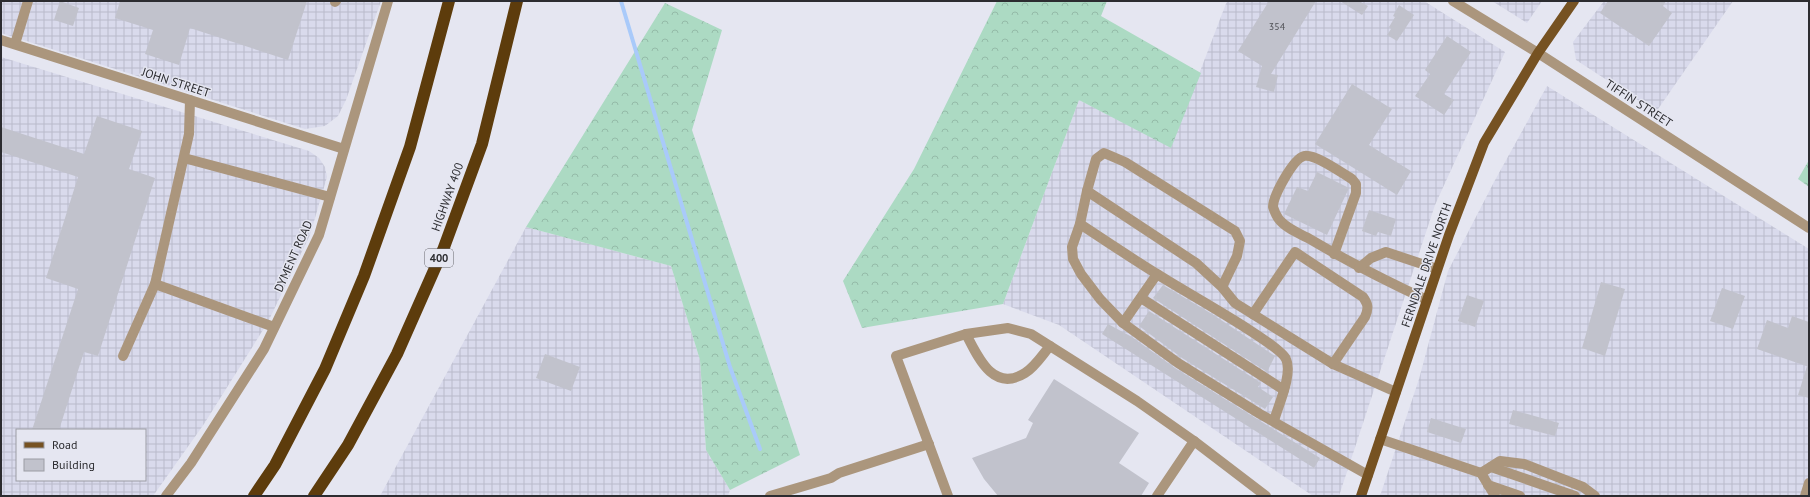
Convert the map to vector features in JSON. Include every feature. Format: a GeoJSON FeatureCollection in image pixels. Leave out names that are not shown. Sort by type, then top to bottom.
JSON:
{"type":"FeatureCollection","features":[{"type":"Feature","properties":{"kind":"highway"},"geometry":{"type":"LineString","coordinates":[[254,496],[275,465],[325,369],[364,276],[410,147],[449,1]]}},
{"type":"Feature","properties":{"kind":"highway","name":"HIGHWAY 400"},"geometry":{"type":"LineString","coordinates":[[314,496],[348,445],[397,354],[443,250],[482,144],[517,1]]}},
{"type":"Feature","properties":{"kind":"main road","name":"FERNDALE DRIVE NORTH"},"geometry":{"type":"LineString","coordinates":[[1361,496],[1437,269],[1484,143],[1538,53],[1574,1]]}},
{"type":"Feature","properties":{"kind":"street"},"geometry":{"type":"LineString","coordinates":[[15,44],[28,1]]}},
{"type":"Feature","properties":{"kind":"street","name":"DYMENT ROAD"},"geometry":{"type":"LineString","coordinates":[[166,496],[191,463],[264,349],[319,235],[388,1]]}},
{"type":"Feature","properties":{"kind":"street","name":"TIFFIN STREET"},"geometry":{"type":"LineString","coordinates":[[1453,1],[1538,53],[1809,228]]}},
{"type":"Feature","properties":{"kind":"street","name":"JOHN STREET"},"geometry":{"type":"LineString","coordinates":[[1,40],[344,149]]}},
{"type":"Feature","properties":{"kind":"street"},"geometry":{"type":"LineString","coordinates":[[123,356],[156,284],[189,134],[190,100]]}},
{"type":"Feature","properties":{"kind":"street"},"geometry":{"type":"LineString","coordinates":[[1222,287],[1237,256],[1240,241],[1235,231],[1125,162],[1104,154],[1096,159],[1080,224],[1072,247],[1073,259],[1081,274],[1100,299],[1122,323],[1178,363],[1274,421],[1368,475]]}},
{"type":"Feature","properties":{"kind":"street"},"geometry":{"type":"LineString","coordinates":[[1334,254],[1356,193],[1356,184],[1352,179],[1312,156],[1303,156],[1294,164],[1276,195],[1273,206],[1278,219],[1285,225],[1334,254],[1359,268],[1427,300]]}},
{"type":"Feature","properties":{"kind":"street"},"geometry":{"type":"LineString","coordinates":[[184,158],[330,197]]}},
{"type":"Feature","properties":{"kind":"street"},"geometry":{"type":"LineString","coordinates":[[1087,191],[1196,263],[1222,287],[1235,303],[1333,364],[1396,392]]}},
{"type":"Feature","properties":{"kind":"street"},"geometry":{"type":"LineString","coordinates":[[1080,224],[1257,335],[1281,352],[1287,360],[1288,371],[1284,390],[1274,421]]}},
{"type":"Feature","properties":{"kind":"street"},"geometry":{"type":"LineString","coordinates":[[1253,314],[1295,252],[1363,296],[1368,304],[1368,310],[1365,317],[1333,364]]}},
{"type":"Feature","properties":{"kind":"street"},"geometry":{"type":"LineString","coordinates":[[1359,268],[1371,258],[1386,252],[1437,269]]}},
{"type":"Feature","properties":{"kind":"street"},"geometry":{"type":"LineString","coordinates":[[1122,323],[1158,274]]}},
{"type":"Feature","properties":{"kind":"street"},"geometry":{"type":"LineString","coordinates":[[156,284],[274,327]]}},
{"type":"Feature","properties":{"kind":"street"},"geometry":{"type":"LineString","coordinates":[[1141,298],[1284,390]]}},
{"type":"Feature","properties":{"kind":"street"},"geometry":{"type":"LineString","coordinates":[[948,496],[896,356],[966,334],[1008,328],[1031,334],[1137,401],[1194,441],[1266,496]]}},
{"type":"Feature","properties":{"kind":"street"},"geometry":{"type":"LineString","coordinates":[[966,334],[984,367],[1000,378],[1011,379],[1026,373],[1050,346]]}},
{"type":"Feature","properties":{"kind":"street"},"geometry":{"type":"LineString","coordinates":[[1380,439],[1481,473],[1495,496]]}},
{"type":"Feature","properties":{"kind":"street"},"geometry":{"type":"LineString","coordinates":[[1157,496],[1194,441]]}},
{"type":"Feature","properties":{"kind":"street"},"geometry":{"type":"LineString","coordinates":[[770,496],[831,478],[839,473],[929,444]]}},
{"type":"Feature","properties":{"kind":"street"},"geometry":{"type":"LineString","coordinates":[[1481,473],[1500,461],[1524,464],[1583,487],[1595,496]]}},
{"type":"Feature","properties":{"kind":"street"},"geometry":{"type":"LineString","coordinates":[[1491,467],[1575,496]]}},
{"type":"Feature","properties":{"kind":"street"},"geometry":{"type":"LineString","coordinates":[[1805,496],[1809,483]]}},
{"type":"Feature","properties":{"kind":"street"},"geometry":{"type":"LineString","coordinates":[[1488,485],[1520,496]]}},
{"type":"Feature","properties":{"kind":"shaded area"},"geometry":{"type":"Polygon","coordinates":[[[1,1],[381,1],[346,100],[338,116],[325,126],[305,129],[1,33],[1,1]]]}},
{"type":"Feature","properties":{"kind":"shaded area"},"geometry":{"type":"Polygon","coordinates":[[[1227,1],[1424,1],[1505,52],[1435,205],[1339,496],[1313,496],[1059,325],[1003,304],[1079,100],[1171,147],[1227,1]]]}},
{"type":"Feature","properties":{"kind":"shaded area"},"geometry":{"type":"Polygon","coordinates":[[[1492,1],[1542,1],[1527,23],[1492,1]]]}},
{"type":"Feature","properties":{"kind":"shaded area"},"geometry":{"type":"Polygon","coordinates":[[[1604,1],[1733,1],[1656,112],[1576,60],[1573,42],[1604,1]]]}},
{"type":"Feature","properties":{"kind":"shaded area"},"geometry":{"type":"Polygon","coordinates":[[[1,57],[309,151],[319,158],[325,167],[327,177],[310,235],[268,322],[204,424],[153,496],[1,496],[1,57]]]}},
{"type":"Feature","properties":{"kind":"shaded area"},"geometry":{"type":"Polygon","coordinates":[[[1547,86],[1809,249],[1809,496],[1380,496],[1419,379],[1448,271],[1494,182],[1547,86]]]}},
{"type":"Feature","properties":{"kind":"shaded area"},"geometry":{"type":"Polygon","coordinates":[[[526,227],[671,266],[700,360],[706,450],[730,490],[728,496],[380,496],[526,227]]]}},
{"type":"Feature","properties":{"kind":"green space"},"geometry":{"type":"Polygon","coordinates":[[[997,1],[1107,1],[1101,16],[1201,73],[1171,148],[1079,100],[1003,304],[862,328],[843,281],[914,169],[997,1]]]}},
{"type":"Feature","properties":{"kind":"green space"},"geometry":{"type":"Polygon","coordinates":[[[665,3],[722,30],[692,130],[800,455],[730,490],[706,450],[700,360],[671,266],[526,227],[665,3]]]}},
{"type":"Feature","properties":{"kind":"green space"},"geometry":{"type":"Polygon","coordinates":[[[1809,160],[1809,187],[1798,179],[1809,160]]]}},
{"type":"Feature","properties":{"kind":"building"},"geometry":{"type":"Polygon","coordinates":[[[60,1],[79,8],[73,26],[54,20],[60,1]]]}},
{"type":"Feature","properties":{"kind":"building"},"geometry":{"type":"Polygon","coordinates":[[[120,1],[307,1],[288,60],[190,28],[179,65],[145,54],[153,30],[115,18],[120,1]]]}},
{"type":"Feature","properties":{"kind":"building"},"geometry":{"type":"Polygon","coordinates":[[[1269,1],[1316,1],[1271,74],[1278,75],[1274,92],[1256,87],[1262,66],[1238,51],[1269,1]]]}},
{"type":"Feature","properties":{"kind":"building"},"geometry":{"type":"Polygon","coordinates":[[[1340,1],[1359,1],[1368,6],[1362,15],[1340,1]]]}},
{"type":"Feature","properties":{"kind":"building"},"geometry":{"type":"Polygon","coordinates":[[[1608,1],[1666,1],[1663,6],[1672,13],[1649,46],[1600,13],[1608,1]]]}},
{"type":"Feature","properties":{"kind":"building"},"geometry":{"type":"Polygon","coordinates":[[[1399,5],[1414,15],[1397,41],[1387,35],[1391,29],[1389,27],[1395,17],[1393,16],[1399,5]]]}},
{"type":"Feature","properties":{"kind":"building"},"geometry":{"type":"Polygon","coordinates":[[[1447,36],[1471,52],[1444,94],[1454,100],[1444,115],[1415,96],[1430,74],[1425,70],[1447,36]]]}},
{"type":"Feature","properties":{"kind":"building"},"geometry":{"type":"Polygon","coordinates":[[[1352,84],[1392,109],[1369,145],[1411,171],[1397,195],[1315,144],[1352,84]]]}},
{"type":"Feature","properties":{"kind":"building"},"geometry":{"type":"Polygon","coordinates":[[[97,116],[142,131],[129,169],[155,178],[98,356],[84,352],[59,429],[32,429],[78,289],[46,278],[78,177],[1,152],[1,127],[84,154],[97,116]]]}},
{"type":"Feature","properties":{"kind":"building"},"geometry":{"type":"Polygon","coordinates":[[[1317,172],[1349,188],[1327,235],[1284,214],[1297,187],[1308,191],[1317,172]]]}},
{"type":"Feature","properties":{"kind":"building"},"geometry":{"type":"Polygon","coordinates":[[[1369,210],[1396,219],[1391,236],[1378,232],[1376,236],[1362,231],[1369,210]]]}},
{"type":"Feature","properties":{"kind":"building"},"geometry":{"type":"Polygon","coordinates":[[[1601,282],[1625,289],[1605,356],[1582,348],[1601,282]]]}},
{"type":"Feature","properties":{"kind":"building"},"geometry":{"type":"Polygon","coordinates":[[[1163,285],[1212,314],[1275,356],[1267,372],[1153,298],[1163,285]]]}},
{"type":"Feature","properties":{"kind":"building"},"geometry":{"type":"Polygon","coordinates":[[[1722,288],[1745,296],[1733,329],[1710,321],[1722,288]]]}},
{"type":"Feature","properties":{"kind":"building"},"geometry":{"type":"Polygon","coordinates":[[[1467,295],[1484,301],[1475,327],[1458,321],[1467,295]]]}},
{"type":"Feature","properties":{"kind":"building"},"geometry":{"type":"Polygon","coordinates":[[[1149,311],[1261,383],[1258,387],[1273,397],[1265,409],[1182,358],[1139,326],[1149,311]]]}},
{"type":"Feature","properties":{"kind":"building"},"geometry":{"type":"Polygon","coordinates":[[[1792,316],[1809,322],[1809,367],[1757,349],[1767,320],[1788,328],[1792,316]]]}},
{"type":"Feature","properties":{"kind":"building"},"geometry":{"type":"Polygon","coordinates":[[[1108,324],[1132,337],[1175,368],[1320,458],[1314,468],[1102,334],[1108,324]]]}},
{"type":"Feature","properties":{"kind":"building"},"geometry":{"type":"Polygon","coordinates":[[[545,354],[580,367],[571,391],[536,378],[545,354]]]}},
{"type":"Feature","properties":{"kind":"building"},"geometry":{"type":"Polygon","coordinates":[[[1807,366],[1809,367],[1809,398],[1798,395],[1807,366]]]}},
{"type":"Feature","properties":{"kind":"building"},"geometry":{"type":"Polygon","coordinates":[[[1054,379],[1139,433],[1119,463],[1149,483],[1141,496],[998,496],[984,479],[972,458],[1026,438],[1033,423],[1028,420],[1054,379]]]}},
{"type":"Feature","properties":{"kind":"building"},"geometry":{"type":"Polygon","coordinates":[[[1513,410],[1559,423],[1555,436],[1509,424],[1513,410]]]}},
{"type":"Feature","properties":{"kind":"building"},"geometry":{"type":"Polygon","coordinates":[[[1431,418],[1466,429],[1461,443],[1427,432],[1431,418]]]}},
{"type":"Feature","properties":{"kind":"waterway"},"geometry":{"type":"LineString","coordinates":[[621,1],[730,367],[760,449]]}}]}
